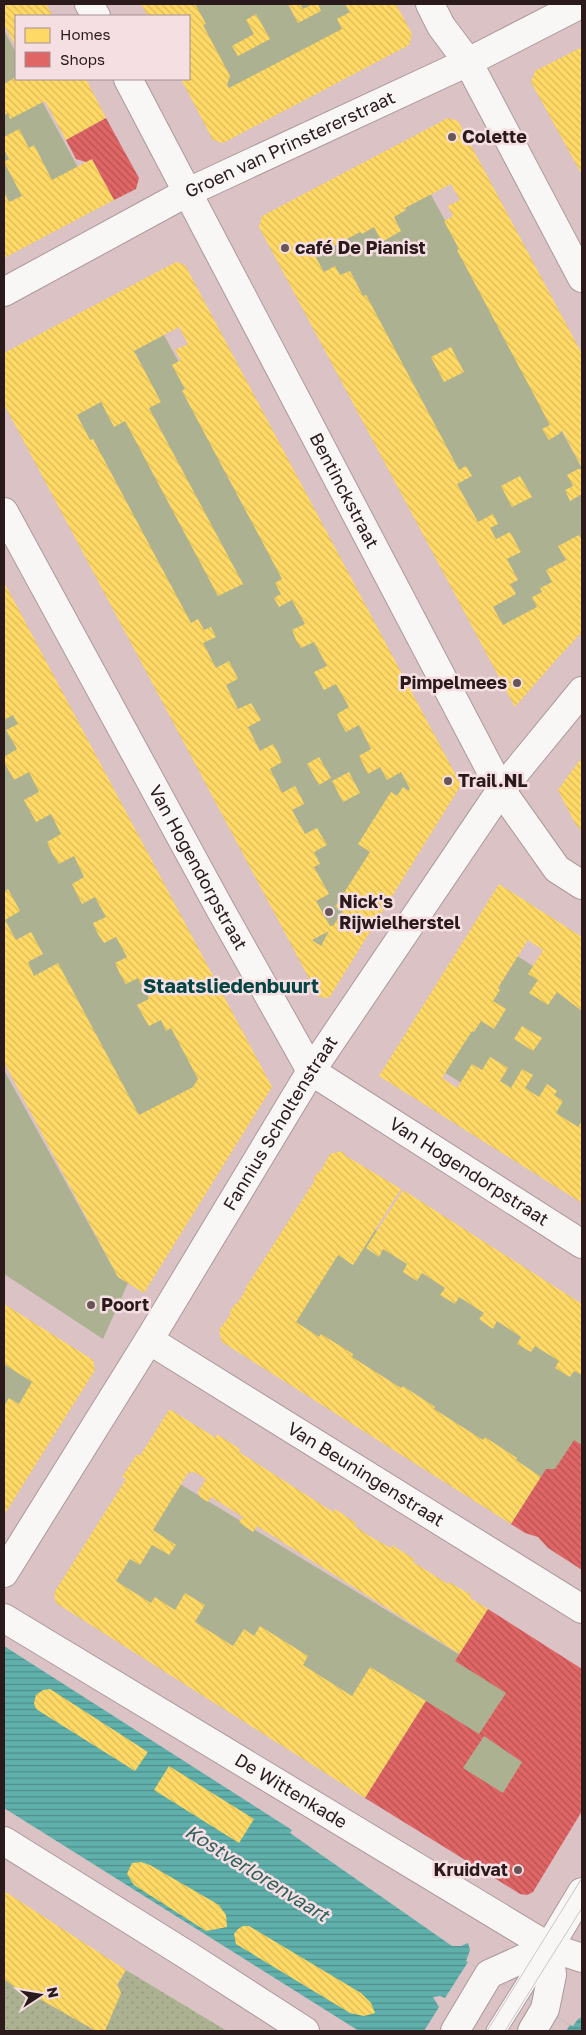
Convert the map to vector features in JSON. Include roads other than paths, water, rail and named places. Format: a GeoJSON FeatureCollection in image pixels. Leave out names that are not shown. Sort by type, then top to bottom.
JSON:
{"type":"FeatureCollection","features":[{"type":"Feature","properties":{"kind":"street"},"geometry":{"type":"LineString","coordinates":[[89,4],[95,15]]}},
{"type":"Feature","properties":{"kind":"street"},"geometry":{"type":"LineString","coordinates":[[430,4],[441,26],[468,62],[582,278]]}},
{"type":"Feature","properties":{"kind":"street","name":"Groen van Prinstererstraat"},"geometry":{"type":"LineString","coordinates":[[4,292],[186,193],[468,62],[581,4]]}},
{"type":"Feature","properties":{"kind":"street","name":"Bentinckstraat"},"geometry":{"type":"LineString","coordinates":[[129,80],[186,193],[502,790],[556,869],[582,885]]}},
{"type":"Feature","properties":{"kind":"street","name":"Van Hogendorpstraat"},"geometry":{"type":"LineString","coordinates":[[4,512],[219,908],[311,1071],[582,1244]]}},
{"type":"Feature","properties":{"kind":"street","name":"Fannius Scholtenstraat"},"geometry":{"type":"LineString","coordinates":[[4,1573],[149,1340],[311,1071],[502,790],[582,691]]}},
{"type":"Feature","properties":{"kind":"street","name":"Van Beuningenstraat"},"geometry":{"type":"LineString","coordinates":[[149,1340],[582,1609]]}},
{"type":"Feature","properties":{"kind":"street","name":"De Wittenkade"},"geometry":{"type":"LineString","coordinates":[[4,1618],[549,1947],[582,1958]]}},
{"type":"Feature","properties":{"kind":"street"},"geometry":{"type":"LineString","coordinates":[[4,1841],[305,2031]]}},
{"type":"Feature","properties":{"kind":"street"},"geometry":{"type":"LineString","coordinates":[[455,2031],[489,1974],[549,1947],[582,1892]]}},
{"type":"Feature","properties":{"kind":"street"},"geometry":{"type":"LineString","coordinates":[[538,2020],[552,1975],[549,1947]]}},
{"type":"Feature","properties":{"kind":"lane"},"geometry":{"type":"LineString","coordinates":[[496,2031],[549,1947]]}},
{"type":"Feature","properties":{"kind":"water","name":"Kostverlorenvaart"},"geometry":{"type":"Polygon","coordinates":[[[4,1646],[292,1830],[290,1833],[452,1946],[461,1946],[468,1943],[470,1950],[466,1961],[570,2025],[573,2026],[582,2017],[582,2031],[359,2031],[4,1808],[4,1646]]]}},
{"type":"Feature","properties":{"kind":"tram line"},"geometry":{"type":"LineString","coordinates":[[487,2031],[582,1878]]}},
{"type":"Feature","properties":{"kind":"tram line"},"geometry":{"type":"LineString","coordinates":[[505,2031],[582,1908]]}},
{"type":"Feature","properties":{"kind":"place","name":"Colette"},"geometry":{"type":"Point","coordinates":[452,137]}},
{"type":"Feature","properties":{"kind":"place","name":"café De Pianist"},"geometry":{"type":"Point","coordinates":[285,248]}},
{"type":"Feature","properties":{"kind":"place","name":"Pimpelmees"},"geometry":{"type":"Point","coordinates":[517,683]}},
{"type":"Feature","properties":{"kind":"place","name":"Trail.NL"},"geometry":{"type":"Point","coordinates":[448,781]}},
{"type":"Feature","properties":{"kind":"place","name":"Nick's Rijwielherstel"},"geometry":{"type":"Point","coordinates":[329,912]}},
{"type":"Feature","properties":{"kind":"place","name":"Poort"},"geometry":{"type":"Point","coordinates":[91,1305]}},
{"type":"Feature","properties":{"kind":"place","name":"Kruidvat"},"geometry":{"type":"Point","coordinates":[518,1870]}},
{"type":"Feature","properties":{"kind":"district","name":"Staatsliedenbuurt"},"geometry":{"type":"Point","coordinates":[231,986]}}]}
